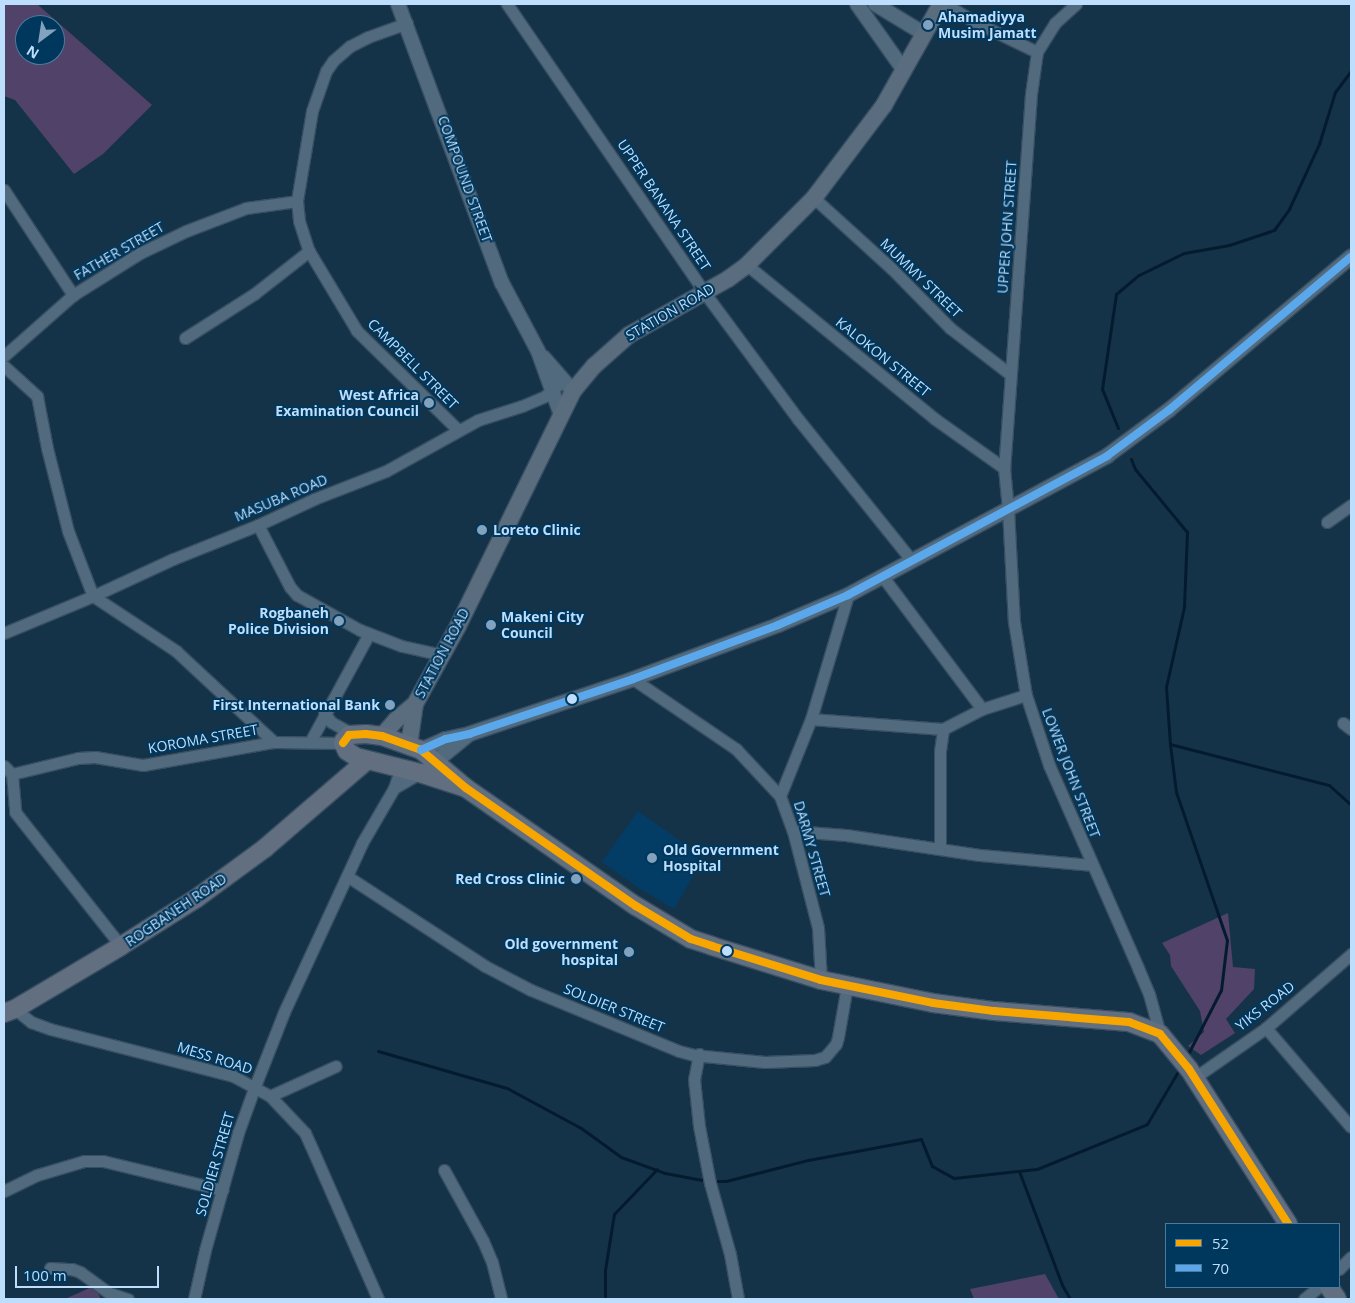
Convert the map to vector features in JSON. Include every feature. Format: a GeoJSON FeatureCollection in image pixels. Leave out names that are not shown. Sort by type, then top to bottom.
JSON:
{"type":"FeatureCollection","features":[{"type":"Feature","properties":{"kind":"main road","name":"STATION ROAD"},"geometry":{"type":"LineString","coordinates":[[382,736],[396,720],[415,704],[443,655],[560,412],[568,386],[629,335],[747,265],[814,198],[884,105],[940,4]]}},
{"type":"Feature","properties":{"kind":"main road","name":"STATION ROAD"},"geometry":{"type":"LineString","coordinates":[[415,704],[415,747]]}},
{"type":"Feature","properties":{"kind":"main road"},"geometry":{"type":"LineString","coordinates":[[348,743],[382,736],[415,747],[437,762],[466,788],[636,906],[691,939],[761,963],[847,986],[933,1003],[994,1011],[1129,1022],[1160,1034],[1191,1074],[1287,1223]]}},
{"type":"Feature","properties":{"kind":"main road"},"geometry":{"type":"LineString","coordinates":[[348,743],[366,760],[420,773],[466,788]]}},
{"type":"Feature","properties":{"kind":"main road"},"geometry":{"type":"LineString","coordinates":[[333,786],[348,743]]}},
{"type":"Feature","properties":{"kind":"main road","name":"ROGBANEH ROAD"},"geometry":{"type":"LineString","coordinates":[[9,1011],[121,946],[197,898],[265,848],[299,820],[333,786],[366,760]]}},
{"type":"Feature","properties":{"kind":"main road"},"geometry":{"type":"LineString","coordinates":[[1330,1288],[1337,1299]]}},
{"type":"Feature","properties":{"kind":"street","name":"COMPOUND STREET"},"geometry":{"type":"LineString","coordinates":[[398,4],[502,283],[538,351],[560,412]]}},
{"type":"Feature","properties":{"kind":"street","name":"UPPER BANANA STREET"},"geometry":{"type":"LineString","coordinates":[[507,4],[704,292],[798,419],[912,561]]}},
{"type":"Feature","properties":{"kind":"street"},"geometry":{"type":"LineString","coordinates":[[857,4],[903,69]]}},
{"type":"Feature","properties":{"kind":"street"},"geometry":{"type":"LineString","coordinates":[[875,4],[923,33]]}},
{"type":"Feature","properties":{"kind":"street"},"geometry":{"type":"LineString","coordinates":[[945,4],[975,22],[1037,52],[1055,23],[1076,4]]}},
{"type":"Feature","properties":{"kind":"street","name":"CAMPBELL STREET"},"geometry":{"type":"LineString","coordinates":[[407,24],[368,37],[350,46],[333,61],[326,71],[312,110],[297,200],[299,221],[309,251],[357,331],[458,430]]}},
{"type":"Feature","properties":{"kind":"street","name":"UPPER JOHN STREET"},"geometry":{"type":"LineString","coordinates":[[1008,508],[1004,468],[1031,94],[1037,52]]}},
{"type":"Feature","properties":{"kind":"street"},"geometry":{"type":"LineString","coordinates":[[4,190],[73,295]]}},
{"type":"Feature","properties":{"kind":"street","name":"MUMMY STREET"},"geometry":{"type":"LineString","coordinates":[[814,198],[892,269],[950,328],[1011,375]]}},
{"type":"Feature","properties":{"kind":"street","name":"FATHER STREET"},"geometry":{"type":"LineString","coordinates":[[4,356],[73,295],[140,253],[186,231],[246,208],[297,200]]}},
{"type":"Feature","properties":{"kind":"street"},"geometry":{"type":"LineString","coordinates":[[184,338],[254,294],[309,251]]}},
{"type":"Feature","properties":{"kind":"street"},"geometry":{"type":"LineString","coordinates":[[415,747],[469,734],[633,679],[778,625],[848,595],[1008,508],[1061,482],[1126,442],[1169,410],[1351,257]]}},
{"type":"Feature","properties":{"kind":"street","name":"KALOKON STREET"},"geometry":{"type":"LineString","coordinates":[[747,265],[935,419],[1004,468]]}},
{"type":"Feature","properties":{"kind":"street","name":"COMPOUND STREET"},"geometry":{"type":"LineString","coordinates":[[538,351],[568,386]]}},
{"type":"Feature","properties":{"kind":"street"},"geometry":{"type":"LineString","coordinates":[[4,366],[37,396],[49,457],[68,531],[93,596],[176,651],[274,742]]}},
{"type":"Feature","properties":{"kind":"street","name":"MASUBA ROAD"},"geometry":{"type":"LineString","coordinates":[[4,633],[93,596],[173,559],[258,525],[314,499],[386,471],[478,420],[522,406],[551,391],[568,386]]}},
{"type":"Feature","properties":{"kind":"street"},"geometry":{"type":"LineString","coordinates":[[1327,522],[1351,505]]}},
{"type":"Feature","properties":{"kind":"street","name":"LOWER JOHN STREET"},"geometry":{"type":"LineString","coordinates":[[1008,508],[1014,622],[1026,695],[1049,765],[1091,865],[1149,994],[1160,1034]]}},
{"type":"Feature","properties":{"kind":"street"},"geometry":{"type":"LineString","coordinates":[[258,525],[294,592],[332,616],[369,634],[402,646],[443,655]]}},
{"type":"Feature","properties":{"kind":"street"},"geometry":{"type":"LineString","coordinates":[[882,577],[982,709]]}},
{"type":"Feature","properties":{"kind":"street"},"geometry":{"type":"LineString","coordinates":[[780,796],[811,719],[848,595]]}},
{"type":"Feature","properties":{"kind":"street"},"geometry":{"type":"LineString","coordinates":[[310,742],[324,713],[369,634]]}},
{"type":"Feature","properties":{"kind":"street","name":"DARMY STREET"},"geometry":{"type":"LineString","coordinates":[[633,679],[736,749],[780,796],[793,831],[818,928],[822,980]]}},
{"type":"Feature","properties":{"kind":"street"},"geometry":{"type":"LineString","coordinates":[[811,719],[943,729],[982,709],[1026,695]]}},
{"type":"Feature","properties":{"kind":"street"},"geometry":{"type":"LineString","coordinates":[[324,713],[348,743]]}},
{"type":"Feature","properties":{"kind":"street"},"geometry":{"type":"LineString","coordinates":[[940,848],[940,751],[943,729]]}},
{"type":"Feature","properties":{"kind":"street"},"geometry":{"type":"LineString","coordinates":[[420,773],[437,762],[469,734]]}},
{"type":"Feature","properties":{"kind":"street","name":"KOROMA STREET"},"geometry":{"type":"LineString","coordinates":[[8,770],[78,758],[95,757],[143,765],[274,742],[348,743]]}},
{"type":"Feature","properties":{"kind":"street","name":"SOLDIER STREET"},"geometry":{"type":"LineString","coordinates":[[194,1299],[205,1250],[238,1133],[255,1086],[284,1012],[362,843],[394,788],[401,768]]}},
{"type":"Feature","properties":{"kind":"street"},"geometry":{"type":"LineString","coordinates":[[8,770],[9,813],[121,946]]}},
{"type":"Feature","properties":{"kind":"street","name":"SOLDIER STREET"},"geometry":{"type":"LineString","coordinates":[[394,788],[420,773]]}},
{"type":"Feature","properties":{"kind":"street"},"geometry":{"type":"LineString","coordinates":[[793,831],[940,848],[980,855],[1091,865]]}},
{"type":"Feature","properties":{"kind":"street","name":"SOLDIER STREET"},"geometry":{"type":"LineString","coordinates":[[347,876],[485,966],[531,990],[679,1051],[765,1062],[815,1060],[825,1057],[836,1044],[847,986]]}},
{"type":"Feature","properties":{"kind":"street","name":"YIKS ROAD"},"geometry":{"type":"LineString","coordinates":[[1191,1074],[1266,1028],[1349,961]]}},
{"type":"Feature","properties":{"kind":"street","name":"MESS ROAD"},"geometry":{"type":"LineString","coordinates":[[9,1011],[30,1022],[50,1029],[233,1076],[255,1086],[270,1096],[305,1133],[378,1299]]}},
{"type":"Feature","properties":{"kind":"street"},"geometry":{"type":"LineString","coordinates":[[1266,1028],[1351,1127]]}},
{"type":"Feature","properties":{"kind":"street"},"geometry":{"type":"LineString","coordinates":[[699,1054],[694,1079],[695,1095],[709,1181],[730,1254],[738,1299]]}},
{"type":"Feature","properties":{"kind":"street"},"geometry":{"type":"LineString","coordinates":[[270,1096],[336,1066]]}},
{"type":"Feature","properties":{"kind":"street"},"geometry":{"type":"LineString","coordinates":[[4,1191],[37,1175],[84,1162],[103,1162],[223,1190]]}},
{"type":"Feature","properties":{"kind":"street"},"geometry":{"type":"LineString","coordinates":[[444,1170],[483,1241],[492,1262],[501,1299]]}},
{"type":"Feature","properties":{"kind":"street"},"geometry":{"type":"LineString","coordinates":[[1340,1268],[1351,1257]]}},
{"type":"Feature","properties":{"kind":"street"},"geometry":{"type":"LineString","coordinates":[[50,1268],[72,1269],[80,1272],[109,1293],[128,1299]]}},
{"type":"Feature","properties":{"kind":"street"},"geometry":{"type":"LineString","coordinates":[[1304,1299],[1318,1288]]}},
{"type":"Feature","properties":{"kind":"shaded area"},"geometry":{"type":"Polygon","coordinates":[[[4,4],[37,4],[50,15],[15,15],[15,65],[65,65],[65,29],[152,105],[103,154],[74,174],[15,100],[4,96],[4,4]]]}},
{"type":"Feature","properties":{"kind":"shaded area","name":"Old Government Hospital"},"geometry":{"type":"Polygon","coordinates":[[[638,811],[700,855],[696,861],[698,867],[674,909],[636,886],[602,862],[638,811]]]}},
{"type":"Feature","properties":{"kind":"shaded area"},"geometry":{"type":"Polygon","coordinates":[[[1228,913],[1233,967],[1255,969],[1254,989],[1226,1019],[1235,1033],[1201,1055],[1188,1046],[1204,1032],[1200,1011],[1171,966],[1170,955],[1162,943],[1228,913]]]}},
{"type":"Feature","properties":{"kind":"shaded area"},"geometry":{"type":"Polygon","coordinates":[[[1045,1274],[1059,1299],[974,1299],[970,1289],[1045,1274]]]}},
{"type":"Feature","properties":{"kind":"shaded area"},"geometry":{"type":"Polygon","coordinates":[[[94,1286],[101,1299],[65,1299],[94,1286]]]}},
{"type":"Feature","properties":{"kind":"waterway"},"geometry":{"type":"LineString","coordinates":[[1118,428],[1102,389],[1116,294],[1139,275],[1184,253],[1229,245],[1274,230],[1289,209],[1319,144],[1335,92],[1351,71]]}},
{"type":"Feature","properties":{"kind":"waterway"},"geometry":{"type":"LineString","coordinates":[[1131,459],[1135,469],[1187,532],[1184,607],[1166,687],[1170,744],[1176,792],[1227,940],[1221,990],[1187,1056]]}},
{"type":"Feature","properties":{"kind":"waterway"},"geometry":{"type":"LineString","coordinates":[[1170,744],[1329,785],[1351,805]]}},
{"type":"Feature","properties":{"kind":"waterway"},"geometry":{"type":"LineString","coordinates":[[378,1051],[507,1088],[581,1128],[621,1157],[665,1173],[707,1181]]}},
{"type":"Feature","properties":{"kind":"waterway"},"geometry":{"type":"LineString","coordinates":[[713,1181],[726,1181],[808,1160],[921,1139],[932,1166],[954,1178],[1037,1169],[1147,1124],[1180,1068]]}},
{"type":"Feature","properties":{"kind":"waterway"},"geometry":{"type":"LineString","coordinates":[[605,1299],[605,1270],[614,1214],[657,1169]]}},
{"type":"Feature","properties":{"kind":"waterway"},"geometry":{"type":"LineString","coordinates":[[1019,1171],[1062,1285],[1070,1299]]}},
{"type":"Feature","properties":{"kind":"transit line","name":"70"},"geometry":{"type":"LineString","coordinates":[[421,750],[446,739],[469,734],[633,679],[778,625],[848,595],[1107,456],[1169,410],[1351,257]]}},
{"type":"Feature","properties":{"kind":"transit line","name":"52"},"geometry":{"type":"LineString","coordinates":[[343,743],[349,735],[366,734],[382,736],[421,750],[466,788],[636,906],[691,939],[821,980],[933,1003],[994,1011],[1129,1022],[1160,1034],[1189,1069],[1287,1223]]}},
{"type":"Feature","properties":{"kind":"place","name":"Ahamadiyya Musim Jamatt"},"geometry":{"type":"Point","coordinates":[928,25]}},
{"type":"Feature","properties":{"kind":"place","name":"West Africa Examination Council"},"geometry":{"type":"Point","coordinates":[429,403]}},
{"type":"Feature","properties":{"kind":"place","name":"Loreto Clinic"},"geometry":{"type":"Point","coordinates":[482,530]}},
{"type":"Feature","properties":{"kind":"place","name":"Rogbaneh Police Division"},"geometry":{"type":"Point","coordinates":[339,621]}},
{"type":"Feature","properties":{"kind":"place","name":"Makeni City Council"},"geometry":{"type":"Point","coordinates":[491,625]}},
{"type":"Feature","properties":{"kind":"place","name":"First International Bank"},"geometry":{"type":"Point","coordinates":[390,705]}},
{"type":"Feature","properties":{"kind":"place","name":"Old Government Hospital"},"geometry":{"type":"Point","coordinates":[652,858]}},
{"type":"Feature","properties":{"kind":"place","name":"Red Cross Clinic"},"geometry":{"type":"Point","coordinates":[576,879]}},
{"type":"Feature","properties":{"kind":"place","name":"Old government hospital"},"geometry":{"type":"Point","coordinates":[629,952]}}]}
